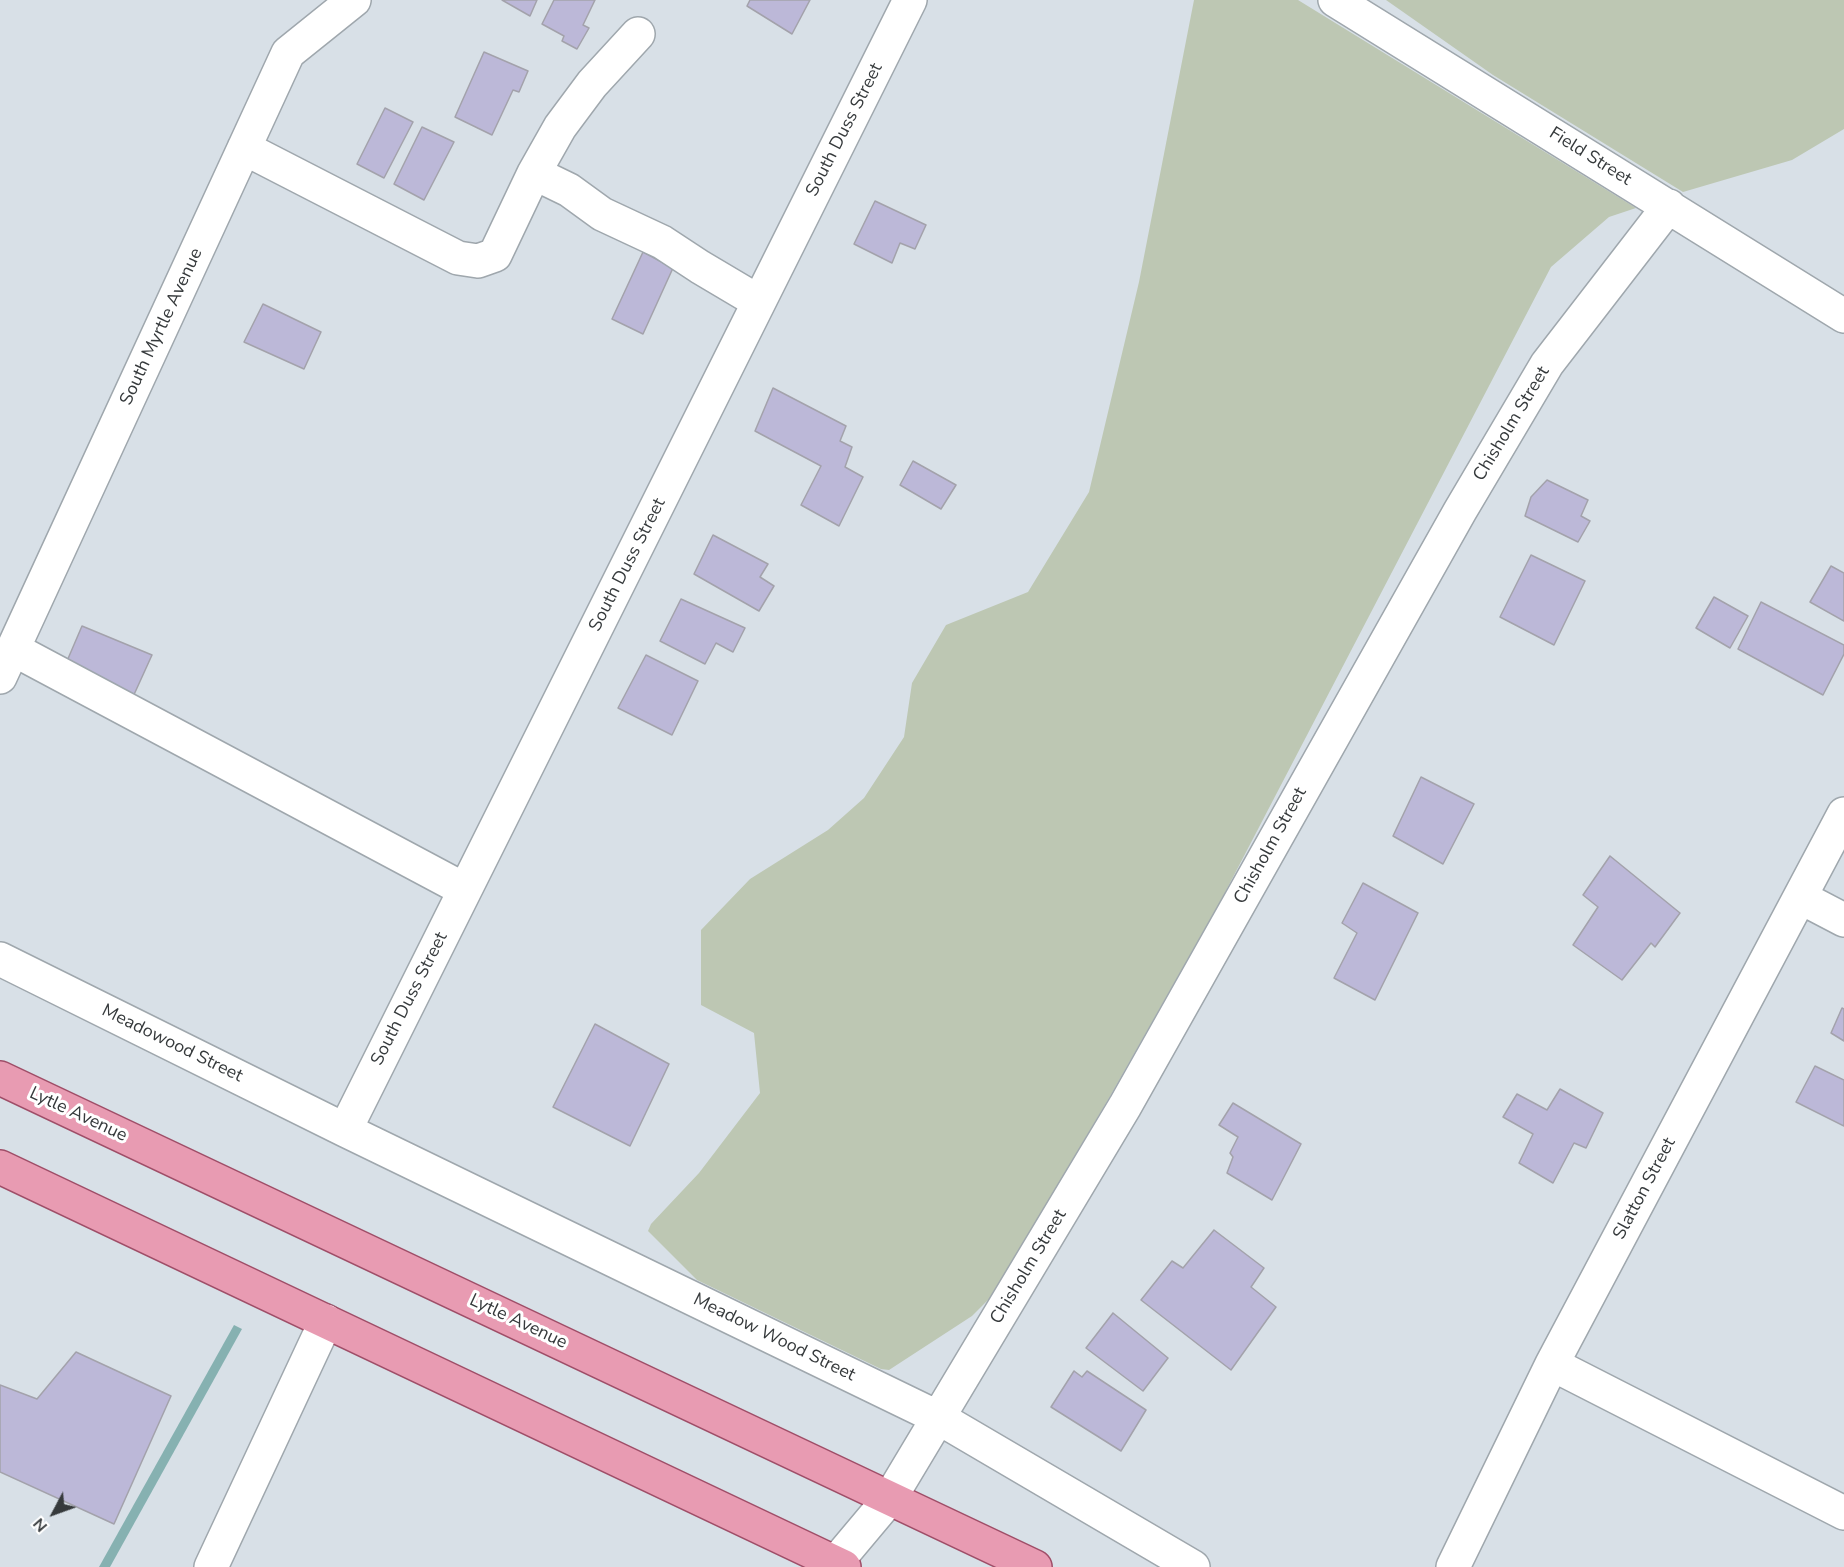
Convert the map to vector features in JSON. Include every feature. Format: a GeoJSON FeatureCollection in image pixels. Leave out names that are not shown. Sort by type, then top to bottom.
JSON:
{"type":"FeatureCollection","features":[{"type":"Feature","properties":{"kind":"main road","name":"Lytle Avenue"},"geometry":{"type":"LineString","coordinates":[[0,1078],[1035,1567]]}},
{"type":"Feature","properties":{"kind":"main road"},"geometry":{"type":"LineString","coordinates":[[0,1167],[837,1565]]}},
{"type":"Feature","properties":{"kind":"street"},"geometry":{"type":"LineString","coordinates":[[288,53],[315,0]]}},
{"type":"Feature","properties":{"kind":"street","name":"South Myrtle Avenue"},"geometry":{"type":"LineString","coordinates":[[7,663],[288,53],[354,0]]}},
{"type":"Feature","properties":{"kind":"street","name":"South Duss Street"},"geometry":{"type":"LineString","coordinates":[[345,1130],[910,0]]}},
{"type":"Feature","properties":{"kind":"street","name":"Field Street"},"geometry":{"type":"LineString","coordinates":[[1335,0],[1844,316]]}},
{"type":"Feature","properties":{"kind":"street"},"geometry":{"type":"LineString","coordinates":[[244,148],[458,258],[478,261],[495,255],[534,173],[560,127],[592,84],[638,34]]}},
{"type":"Feature","properties":{"kind":"street"},"geometry":{"type":"LineString","coordinates":[[534,173],[569,190],[602,214],[662,242],[759,302]]}},
{"type":"Feature","properties":{"kind":"street","name":"Chisholm Street"},"geometry":{"type":"LineString","coordinates":[[837,1565],[890,1498],[1125,1106],[1460,511],[1547,364],[1669,206]]}},
{"type":"Feature","properties":{"kind":"street"},"geometry":{"type":"LineString","coordinates":[[7,663],[465,890]]}},
{"type":"Feature","properties":{"kind":"street","name":"Slatton Street"},"geometry":{"type":"LineString","coordinates":[[1453,1567],[1552,1364],[1844,814]]}},
{"type":"Feature","properties":{"kind":"street"},"geometry":{"type":"LineString","coordinates":[[1800,897],[1844,920]]}},
{"type":"Feature","properties":{"kind":"street","name":"Meadowood Street"},"geometry":{"type":"LineString","coordinates":[[0,959],[345,1130]]}},
{"type":"Feature","properties":{"kind":"street","name":"Meadow Wood Street"},"geometry":{"type":"LineString","coordinates":[[345,1130],[939,1418],[1193,1567]]}},
{"type":"Feature","properties":{"kind":"street"},"geometry":{"type":"LineString","coordinates":[[211,1567],[326,1321]]}},
{"type":"Feature","properties":{"kind":"street"},"geometry":{"type":"LineString","coordinates":[[1552,1364],[1844,1513]]}},
{"type":"Feature","properties":{"kind":"shaded area"},"geometry":{"type":"Polygon","coordinates":[[[1194,0],[1298,0],[1636,208],[1609,217],[1551,267],[1220,902],[1109,1098],[992,1296],[972,1316],[889,1370],[881,1369],[697,1280],[648,1231],[651,1224],[699,1173],[760,1093],[754,1033],[701,1005],[701,930],[750,879],[828,830],[864,798],[904,737],[912,683],[946,625],[1028,592],[1089,492],[1139,282],[1194,0]]]}},
{"type":"Feature","properties":{"kind":"shaded area"},"geometry":{"type":"Polygon","coordinates":[[[1386,0],[1844,0],[1844,129],[1792,160],[1683,192],[1493,75],[1386,0]]]}},
{"type":"Feature","properties":{"kind":"shaded area"},"geometry":{"type":"Polygon","coordinates":[[[234,1325],[242,1329],[110,1567],[99,1567],[234,1325]]]}},
{"type":"Feature","properties":{"kind":"building"},"geometry":{"type":"Polygon","coordinates":[[[502,0],[537,0],[530,16],[502,0]]]}},
{"type":"Feature","properties":{"kind":"building"},"geometry":{"type":"Polygon","coordinates":[[[554,0],[595,0],[583,25],[589,28],[577,49],[562,41],[564,36],[542,24],[554,0]]]}},
{"type":"Feature","properties":{"kind":"building"},"geometry":{"type":"Polygon","coordinates":[[[750,0],[810,0],[792,34],[747,6],[750,0]]]}},
{"type":"Feature","properties":{"kind":"building"},"geometry":{"type":"Polygon","coordinates":[[[484,52],[528,71],[519,92],[513,90],[492,135],[455,117],[484,52]]]}},
{"type":"Feature","properties":{"kind":"building"},"geometry":{"type":"Polygon","coordinates":[[[385,108],[413,122],[384,178],[357,164],[385,108]]]}},
{"type":"Feature","properties":{"kind":"building"},"geometry":{"type":"Polygon","coordinates":[[[422,127],[454,142],[424,200],[394,184],[422,127]]]}},
{"type":"Feature","properties":{"kind":"building"},"geometry":{"type":"Polygon","coordinates":[[[875,201],[926,225],[915,249],[900,243],[892,263],[854,244],[875,201]]]}},
{"type":"Feature","properties":{"kind":"building"},"geometry":{"type":"Polygon","coordinates":[[[643,252],[673,268],[643,334],[612,319],[643,252]]]}},
{"type":"Feature","properties":{"kind":"building"},"geometry":{"type":"Polygon","coordinates":[[[263,304],[321,332],[304,369],[244,342],[263,304]]]}},
{"type":"Feature","properties":{"kind":"building"},"geometry":{"type":"Polygon","coordinates":[[[773,388],[846,426],[840,441],[852,447],[845,467],[863,477],[839,526],[801,505],[821,466],[755,431],[773,388]]]}},
{"type":"Feature","properties":{"kind":"building"},"geometry":{"type":"Polygon","coordinates":[[[913,461],[956,485],[941,509],[900,485],[913,461]]]}},
{"type":"Feature","properties":{"kind":"building"},"geometry":{"type":"Polygon","coordinates":[[[1547,480],[1588,500],[1581,516],[1590,521],[1578,542],[1525,516],[1531,497],[1547,480]]]}},
{"type":"Feature","properties":{"kind":"building"},"geometry":{"type":"Polygon","coordinates":[[[713,535],[768,564],[760,577],[774,586],[759,611],[694,574],[713,535]]]}},
{"type":"Feature","properties":{"kind":"building"},"geometry":{"type":"Polygon","coordinates":[[[1531,555],[1585,581],[1554,645],[1500,617],[1531,555]]]}},
{"type":"Feature","properties":{"kind":"building"},"geometry":{"type":"Polygon","coordinates":[[[1831,566],[1844,573],[1844,621],[1810,602],[1831,566]]]}},
{"type":"Feature","properties":{"kind":"building"},"geometry":{"type":"Polygon","coordinates":[[[1714,597],[1748,616],[1730,648],[1696,628],[1714,597]]]}},
{"type":"Feature","properties":{"kind":"building"},"geometry":{"type":"Polygon","coordinates":[[[681,599],[745,628],[733,652],[716,643],[705,664],[660,641],[681,599]]]}},
{"type":"Feature","properties":{"kind":"building"},"geometry":{"type":"Polygon","coordinates":[[[1761,602],[1844,645],[1844,654],[1823,695],[1738,649],[1761,602]]]}},
{"type":"Feature","properties":{"kind":"building"},"geometry":{"type":"Polygon","coordinates":[[[82,626],[152,655],[132,699],[64,668],[82,626]]]}},
{"type":"Feature","properties":{"kind":"building"},"geometry":{"type":"Polygon","coordinates":[[[646,655],[698,681],[672,735],[618,708],[646,655]]]}},
{"type":"Feature","properties":{"kind":"building"},"geometry":{"type":"Polygon","coordinates":[[[1421,777],[1474,804],[1443,864],[1393,836],[1421,777]]]}},
{"type":"Feature","properties":{"kind":"building"},"geometry":{"type":"Polygon","coordinates":[[[1610,856],[1680,913],[1655,947],[1651,943],[1622,980],[1573,945],[1598,907],[1583,895],[1610,856]]]}},
{"type":"Feature","properties":{"kind":"building"},"geometry":{"type":"Polygon","coordinates":[[[1363,883],[1418,913],[1375,1000],[1334,978],[1357,933],[1342,923],[1363,883]]]}},
{"type":"Feature","properties":{"kind":"building"},"geometry":{"type":"Polygon","coordinates":[[[1842,1008],[1844,1009],[1844,1041],[1831,1033],[1842,1008]]]}},
{"type":"Feature","properties":{"kind":"building"},"geometry":{"type":"Polygon","coordinates":[[[595,1024],[669,1064],[630,1146],[553,1107],[595,1024]]]}},
{"type":"Feature","properties":{"kind":"building"},"geometry":{"type":"Polygon","coordinates":[[[1815,1066],[1844,1080],[1844,1126],[1796,1102],[1815,1066]]]}},
{"type":"Feature","properties":{"kind":"building"},"geometry":{"type":"Polygon","coordinates":[[[1560,1089],[1603,1113],[1586,1148],[1574,1143],[1553,1183],[1519,1163],[1533,1134],[1503,1117],[1517,1094],[1547,1110],[1560,1089]]]}},
{"type":"Feature","properties":{"kind":"building"},"geometry":{"type":"Polygon","coordinates":[[[1233,1103],[1301,1144],[1272,1200],[1227,1173],[1233,1157],[1230,1153],[1238,1137],[1219,1125],[1233,1103]]]}},
{"type":"Feature","properties":{"kind":"building"},"geometry":{"type":"Polygon","coordinates":[[[1214,1230],[1264,1268],[1251,1287],[1276,1307],[1231,1370],[1141,1300],[1172,1261],[1183,1268],[1214,1230]]]}},
{"type":"Feature","properties":{"kind":"building"},"geometry":{"type":"Polygon","coordinates":[[[1113,1313],[1168,1358],[1143,1391],[1086,1348],[1113,1313]]]}},
{"type":"Feature","properties":{"kind":"building"},"geometry":{"type":"Polygon","coordinates":[[[76,1352],[171,1396],[114,1524],[0,1472],[0,1385],[37,1399],[76,1352]]]}},
{"type":"Feature","properties":{"kind":"building"},"geometry":{"type":"Polygon","coordinates":[[[1074,1371],[1082,1377],[1087,1371],[1146,1410],[1121,1451],[1051,1407],[1074,1371]]]}}]}
